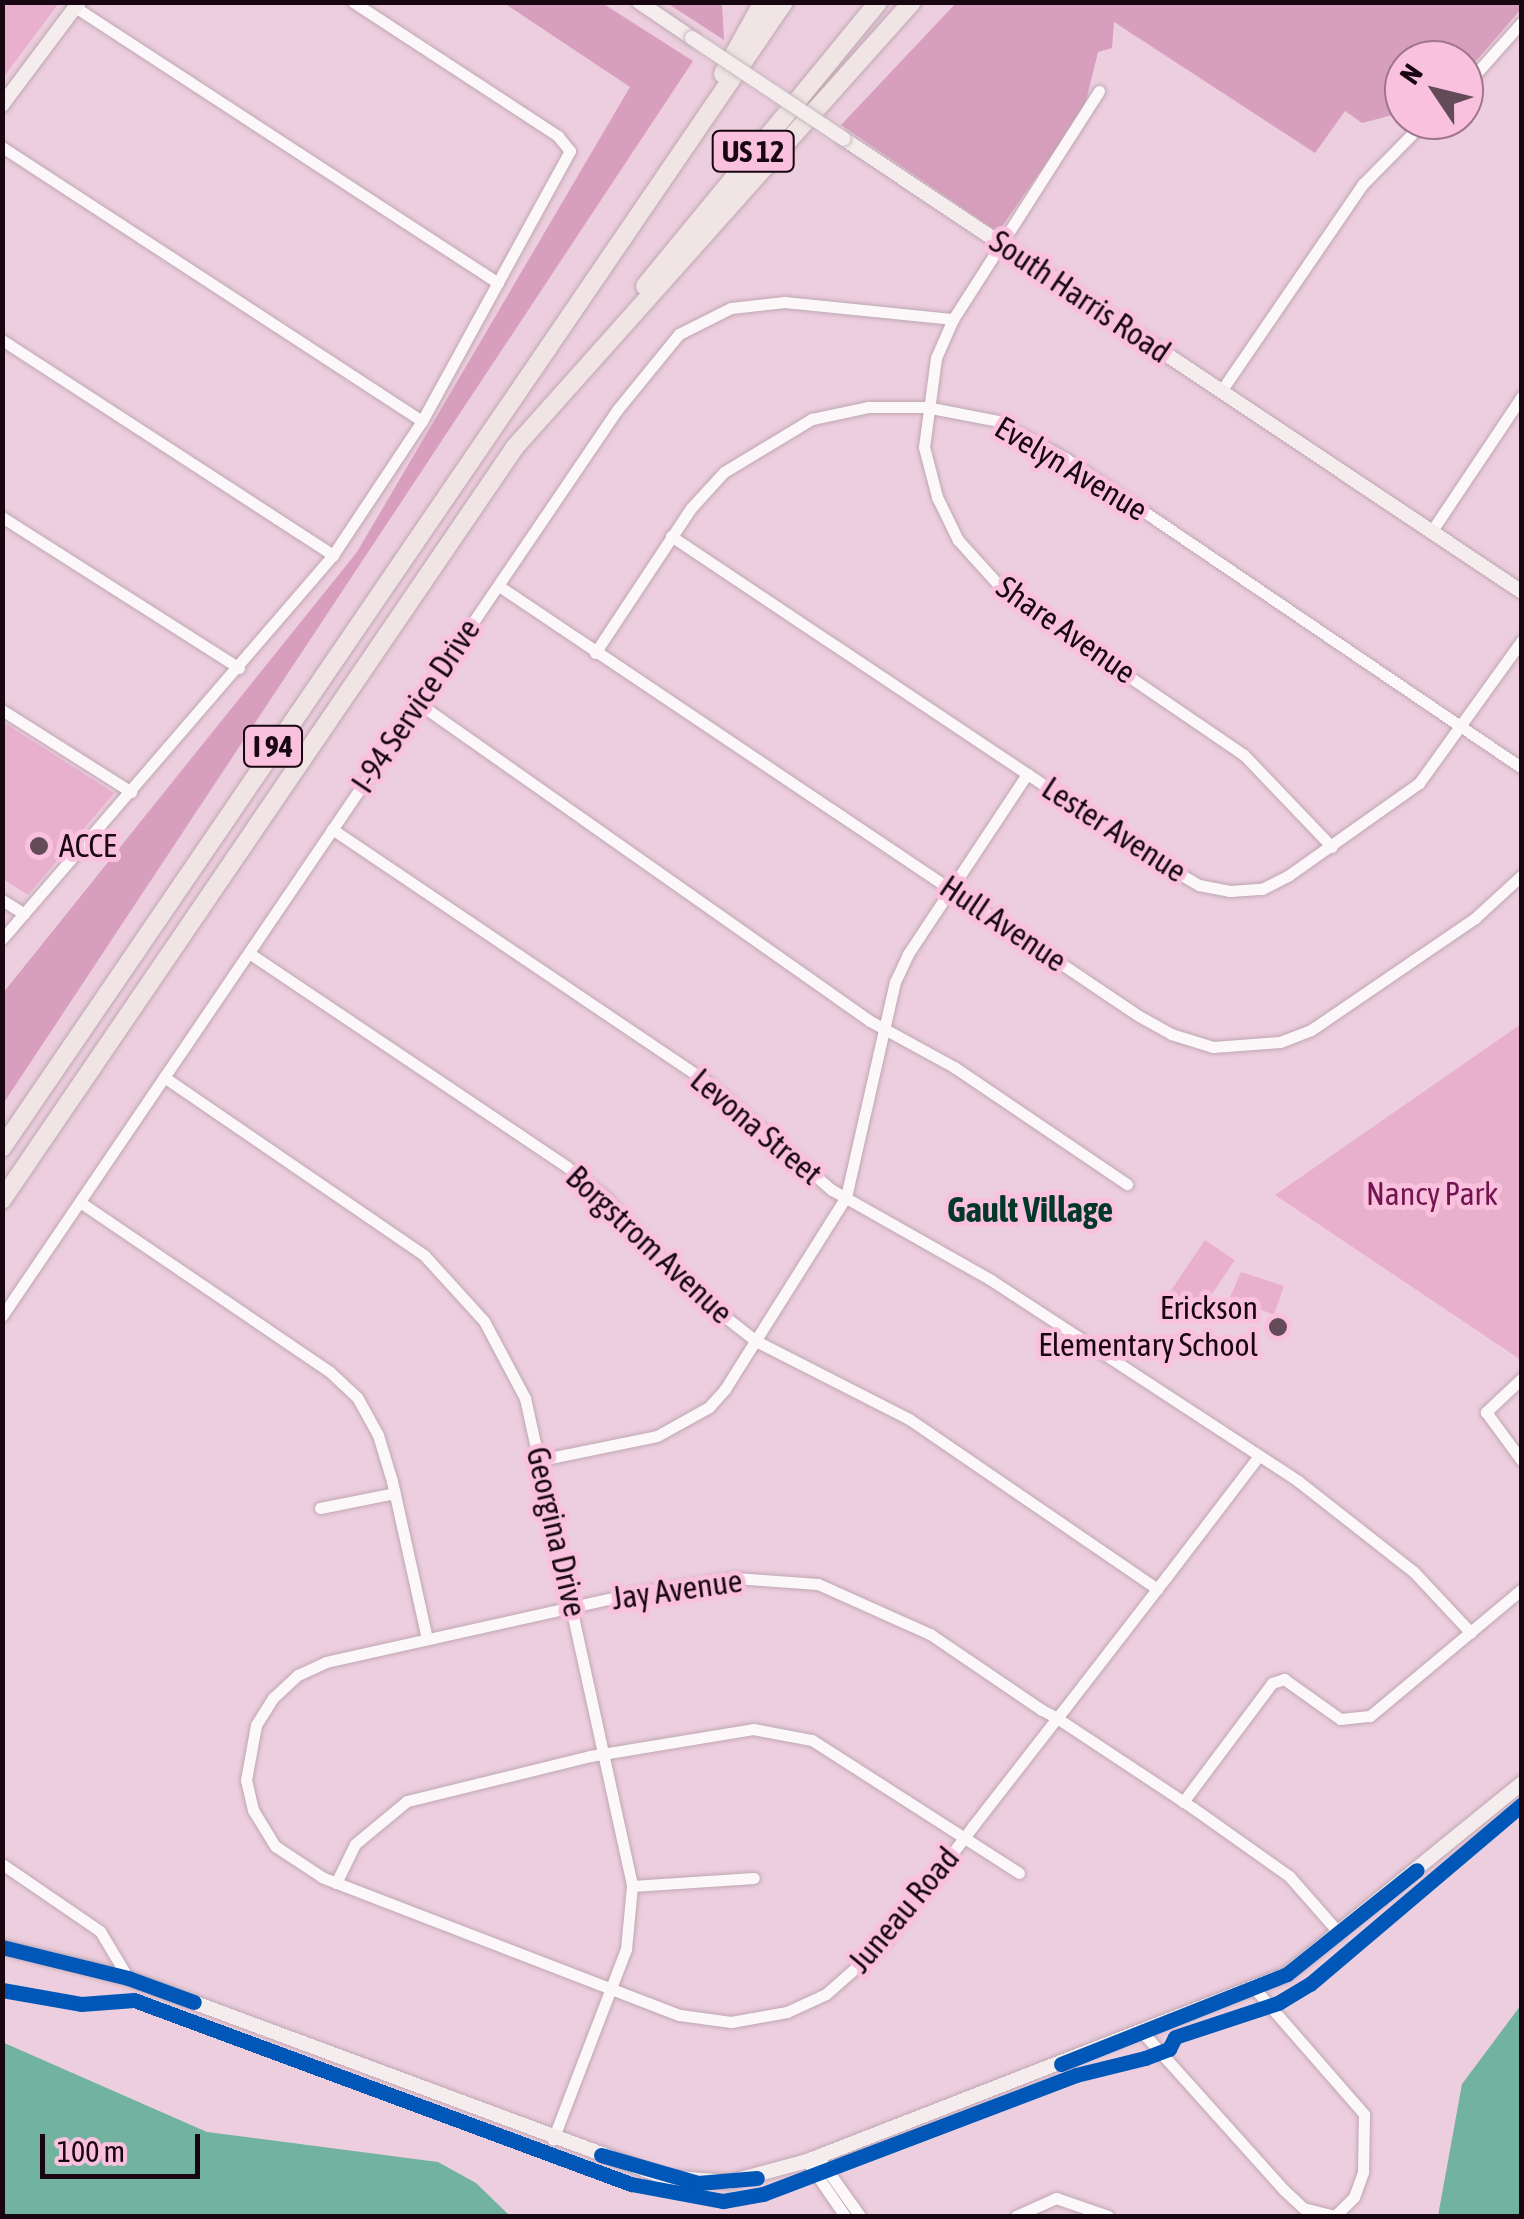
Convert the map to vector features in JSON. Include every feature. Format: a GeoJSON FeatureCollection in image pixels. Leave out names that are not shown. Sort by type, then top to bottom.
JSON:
{"type":"FeatureCollection","features":[{"type":"Feature","properties":{"kind":"highway","name":"US 12"},"geometry":{"type":"LineString","coordinates":[[714,103],[725,68],[763,2]]}},
{"type":"Feature","properties":{"kind":"highway","name":"I 94"},"geometry":{"type":"LineString","coordinates":[[2,1148],[784,2]]}},
{"type":"Feature","properties":{"kind":"highway","name":"US 12"},"geometry":{"type":"LineString","coordinates":[[636,305],[652,270],[878,2]]}},
{"type":"Feature","properties":{"kind":"highway","name":"I 94"},"geometry":{"type":"LineString","coordinates":[[2,1200],[452,533],[636,305],[912,2]]}},
{"type":"Feature","properties":{"kind":"main road","name":"South Harris Road"},"geometry":{"type":"LineString","coordinates":[[639,2],[1522,592]]}},
{"type":"Feature","properties":{"kind":"main road"},"geometry":{"type":"LineString","coordinates":[[2,105],[77,5]]}},
{"type":"Feature","properties":{"kind":"main road"},"geometry":{"type":"LineString","coordinates":[[2,1946],[128,1978],[553,2139],[698,2183],[756,2178],[1255,1990],[1340,1934],[1522,1783]]}},
{"type":"Feature","properties":{"kind":"street"},"geometry":{"type":"LineString","coordinates":[[2,939],[239,668],[332,554],[422,421],[570,151],[558,136],[354,2]]}},
{"type":"Feature","properties":{"kind":"street"},"geometry":{"type":"LineString","coordinates":[[77,5],[498,283]]}},
{"type":"Feature","properties":{"kind":"street"},"geometry":{"type":"LineString","coordinates":[[1484,65],[1522,22]]}},
{"type":"Feature","properties":{"kind":"street","name":"Share Avenue"},"geometry":{"type":"LineString","coordinates":[[1099,91],[953,319],[936,358],[926,407],[924,448],[937,497],[978,567],[1244,755],[1332,846]]}},
{"type":"Feature","properties":{"kind":"street"},"geometry":{"type":"LineString","coordinates":[[1220,391],[1363,184],[1406,140]]}},
{"type":"Feature","properties":{"kind":"street"},"geometry":{"type":"LineString","coordinates":[[2,148],[422,421]]}},
{"type":"Feature","properties":{"kind":"street","name":"I-94 Service Drive"},"geometry":{"type":"LineString","coordinates":[[2,1316],[648,368],[679,334],[706,318],[786,302],[953,319]]}},
{"type":"Feature","properties":{"kind":"street"},"geometry":{"type":"LineString","coordinates":[[2,340],[332,554]]}},
{"type":"Feature","properties":{"kind":"street"},"geometry":{"type":"LineString","coordinates":[[1431,532],[1522,396]]}},
{"type":"Feature","properties":{"kind":"street","name":"Evelyn Avenue"},"geometry":{"type":"LineString","coordinates":[[596,653],[672,536],[724,472],[812,419],[868,406],[926,407],[998,420],[1030,437],[1522,768]]}},
{"type":"Feature","properties":{"kind":"street"},"geometry":{"type":"LineString","coordinates":[[2,518],[239,668]]}},
{"type":"Feature","properties":{"kind":"street","name":"Lester Avenue"},"geometry":{"type":"LineString","coordinates":[[672,536],[1198,885],[1262,889],[1332,846],[1419,783],[1522,640]]}},
{"type":"Feature","properties":{"kind":"street","name":"Hull Avenue"},"geometry":{"type":"LineString","coordinates":[[499,586],[1170,1034],[1213,1046],[1249,1047],[1311,1030],[1475,918],[1522,875]]}},
{"type":"Feature","properties":{"kind":"street"},"geometry":{"type":"LineString","coordinates":[[418,703],[883,1028],[954,1067],[1127,1184]]}},
{"type":"Feature","properties":{"kind":"street"},"geometry":{"type":"LineString","coordinates":[[2,710],[131,792]]}},
{"type":"Feature","properties":{"kind":"street"},"geometry":{"type":"LineString","coordinates":[[540,1460],[657,1436],[685,1423],[717,1398],[846,1198],[883,1028],[908,954],[1027,774]]}},
{"type":"Feature","properties":{"kind":"street","name":"Levona Street"},"geometry":{"type":"LineString","coordinates":[[332,829],[710,1085],[782,1153],[846,1198],[991,1280],[1258,1457],[1403,1562],[1471,1633]]}},
{"type":"Feature","properties":{"kind":"street"},"geometry":{"type":"LineString","coordinates":[[2,900],[24,914]]}},
{"type":"Feature","properties":{"kind":"street","name":"Borgstrom Avenue"},"geometry":{"type":"LineString","coordinates":[[249,953],[580,1177],[683,1284],[756,1340],[909,1419],[1157,1588]]}},
{"type":"Feature","properties":{"kind":"street","name":"Georgina Drive"},"geometry":{"type":"LineString","coordinates":[[164,1077],[398,1234],[448,1276],[506,1357],[540,1460],[632,1886],[632,1920],[553,2139]]}},
{"type":"Feature","properties":{"kind":"street"},"geometry":{"type":"LineString","coordinates":[[80,1202],[330,1372],[356,1397],[378,1435],[427,1639]]}},
{"type":"Feature","properties":{"kind":"street"},"geometry":{"type":"LineString","coordinates":[[1522,1378],[1486,1412],[1522,1462]]}},
{"type":"Feature","properties":{"kind":"street","name":"Juneau Road"},"geometry":{"type":"LineString","coordinates":[[336,1883],[609,1992],[707,2020],[787,2012],[856,1973],[1258,1457]]}},
{"type":"Feature","properties":{"kind":"street"},"geometry":{"type":"LineString","coordinates":[[320,1508],[394,1493]]}},
{"type":"Feature","properties":{"kind":"street","name":"Jay Avenue"},"geometry":{"type":"LineString","coordinates":[[336,1883],[304,1869],[275,1846],[254,1810],[246,1780],[256,1725],[298,1675],[427,1639],[573,1606],[735,1578],[818,1584],[930,1634],[1289,1876],[1340,1934]]}},
{"type":"Feature","properties":{"kind":"street"},"geometry":{"type":"LineString","coordinates":[[1184,1802],[1272,1683],[1284,1679],[1352,1722],[1392,1701],[1522,1590]]}},
{"type":"Feature","properties":{"kind":"street"},"geometry":{"type":"LineString","coordinates":[[336,1883],[355,1844],[407,1801],[717,1732],[788,1732],[812,1740],[1019,1873]]}},
{"type":"Feature","properties":{"kind":"street"},"geometry":{"type":"LineString","coordinates":[[2,1864],[100,1932],[128,1978]]}},
{"type":"Feature","properties":{"kind":"street"},"geometry":{"type":"LineString","coordinates":[[632,1886],[754,1878]]}},
{"type":"Feature","properties":{"kind":"street"},"geometry":{"type":"LineString","coordinates":[[1144,2034],[1303,2208],[1335,2216],[1354,2197],[1362,2172],[1364,2114],[1255,1990]]}},
{"type":"Feature","properties":{"kind":"street"},"geometry":{"type":"LineString","coordinates":[[813,2159],[844,2216]]}},
{"type":"Feature","properties":{"kind":"street"},"geometry":{"type":"LineString","coordinates":[[813,2159],[860,2216]]}},
{"type":"Feature","properties":{"kind":"street"},"geometry":{"type":"LineString","coordinates":[[1016,2216],[1056,2198],[1108,2216]]}},
{"type":"Feature","properties":{"kind":"green space"},"geometry":{"type":"Polygon","coordinates":[[[2,3],[59,3],[3,78],[2,3]]]}},
{"type":"Feature","properties":{"kind":"green space","name":"ACCE"},"geometry":{"type":"Polygon","coordinates":[[[3,722],[114,793],[28,895],[3,879],[3,722]]]}},
{"type":"Feature","properties":{"kind":"green space","name":"Nancy Park"},"geometry":{"type":"Polygon","coordinates":[[[1521,1024],[1521,1360],[1275,1195],[1521,1024]]]}},
{"type":"Feature","properties":{"kind":"green space"},"geometry":{"type":"Polygon","coordinates":[[[1205,1240],[1235,1260],[1201,1311],[1171,1291],[1205,1240]]]}},
{"type":"Feature","properties":{"kind":"green space"},"geometry":{"type":"Polygon","coordinates":[[[1241,1272],[1284,1286],[1274,1315],[1230,1297],[1241,1272]]]}},
{"type":"Feature","properties":{"kind":"shaded area"},"geometry":{"type":"Polygon","coordinates":[[[504,3],[602,3],[693,61],[3,1104],[3,993],[357,552],[630,87],[504,3]]]}},
{"type":"Feature","properties":{"kind":"shaded area"},"geometry":{"type":"Polygon","coordinates":[[[667,3],[722,3],[724,40],[667,3]]]}},
{"type":"Feature","properties":{"kind":"shaded area"},"geometry":{"type":"Polygon","coordinates":[[[956,3],[1521,3],[1521,9],[1484,52],[1484,40],[1384,40],[1384,117],[1362,123],[1345,111],[1315,153],[1114,22],[1112,48],[1098,52],[1084,109],[998,232],[841,125],[956,3]]]}},
{"type":"Feature","properties":{"kind":"shaded area"},"geometry":{"type":"Polygon","coordinates":[[[1521,2005],[1521,2216],[1438,2216],[1462,2084],[1521,2005]]]}},
{"type":"Feature","properties":{"kind":"shaded area"},"geometry":{"type":"Polygon","coordinates":[[[2,2042],[207,2132],[438,2162],[476,2183],[510,2216],[3,2216],[2,2042]]]}},
{"type":"Feature","properties":{"kind":"cycle path"},"geometry":{"type":"LineString","coordinates":[[2,1990],[81,2004],[134,2000],[631,2184],[723,2201],[763,2194],[1076,2075],[1145,2058],[1169,2049],[1175,2037],[1278,2003],[1310,1984],[1522,1804]]}},
{"type":"Feature","properties":{"kind":"cycle path"},"geometry":{"type":"LineString","coordinates":[[1061,2064],[1287,1974],[1417,1870]]}},
{"type":"Feature","properties":{"kind":"cycle path"},"geometry":{"type":"LineString","coordinates":[[2,1947],[128,1978],[194,2002]]}},
{"type":"Feature","properties":{"kind":"cycle path"},"geometry":{"type":"LineString","coordinates":[[601,2155],[698,2183],[757,2178]]}},
{"type":"Feature","properties":{"kind":"place","name":"ACCE"},"geometry":{"type":"Point","coordinates":[39,846]}},
{"type":"Feature","properties":{"kind":"place","name":"Erickson Elementary School"},"geometry":{"type":"Point","coordinates":[1278,1327]}},
{"type":"Feature","properties":{"kind":"district","name":"Gault Village"},"geometry":{"type":"Point","coordinates":[1030,1209]}}]}
